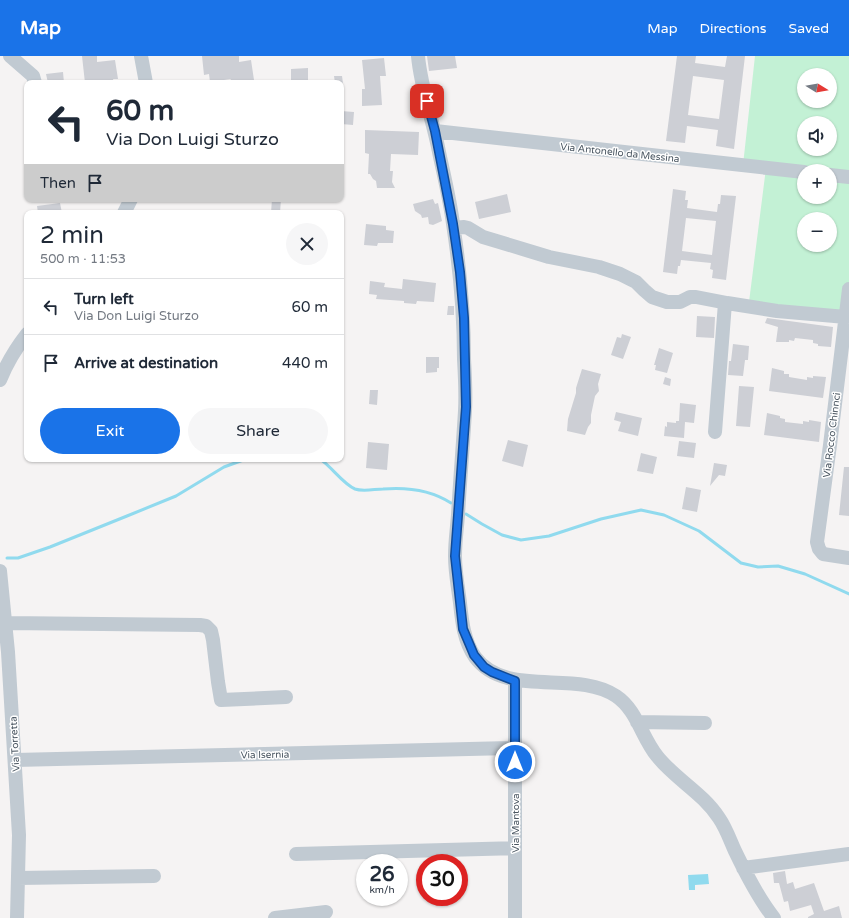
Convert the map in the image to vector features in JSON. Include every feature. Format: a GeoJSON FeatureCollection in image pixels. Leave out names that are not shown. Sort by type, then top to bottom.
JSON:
{"type":"FeatureCollection","features":[{"type":"Feature","properties":{"kind":"street"},"geometry":{"type":"LineString","coordinates":[[10,56],[33,76],[34,80]]}},
{"type":"Feature","properties":{"kind":"street"},"geometry":{"type":"LineString","coordinates":[[141,56],[145,80]]}},
{"type":"Feature","properties":{"kind":"street"},"geometry":{"type":"LineString","coordinates":[[418,56],[420,71],[435,131],[454,228],[464,318],[466,407],[455,556],[463,629],[474,655],[484,667],[492,672],[515,681],[564,682],[605,690],[615,695],[623,702],[637,722],[655,754],[670,771],[707,801],[721,820],[743,868],[765,907],[774,918]]}},
{"type":"Feature","properties":{"kind":"street","name":"Via Antonello da Messina"},"geometry":{"type":"LineString","coordinates":[[435,131],[797,171]]}},
{"type":"Feature","properties":{"kind":"street"},"geometry":{"type":"LineString","coordinates":[[837,176],[849,177]]}},
{"type":"Feature","properties":{"kind":"street"},"geometry":{"type":"LineString","coordinates":[[454,228],[468,228],[483,237],[548,257],[599,267],[620,274],[636,282],[652,297],[667,302],[680,302],[690,297],[696,297],[777,311],[847,315]]}},
{"type":"Feature","properties":{"kind":"street","name":"Via Rocco Chinnci"},"geometry":{"type":"LineString","coordinates":[[849,289],[847,315],[817,542],[819,549],[823,554],[849,558]]}},
{"type":"Feature","properties":{"kind":"street"},"geometry":{"type":"LineString","coordinates":[[715,432],[725,303]]}},
{"type":"Feature","properties":{"kind":"street"},"geometry":{"type":"LineString","coordinates":[[0,380],[5,367],[24,338]]}},
{"type":"Feature","properties":{"kind":"street","name":"Via Torretta"},"geometry":{"type":"LineString","coordinates":[[0,570],[15,760],[19,835],[17,918]]}},
{"type":"Feature","properties":{"kind":"street"},"geometry":{"type":"LineString","coordinates":[[5,623],[206,626],[211,631],[213,640],[218,682],[222,700],[286,697]]}},
{"type":"Feature","properties":{"kind":"street","name":"Via Mantova"},"geometry":{"type":"LineString","coordinates":[[515,681],[515,918]]}},
{"type":"Feature","properties":{"kind":"street"},"geometry":{"type":"LineString","coordinates":[[637,722],[705,723]]}},
{"type":"Feature","properties":{"kind":"street","name":"Via Isernia"},"geometry":{"type":"LineString","coordinates":[[15,760],[515,748]]}},
{"type":"Feature","properties":{"kind":"street"},"geometry":{"type":"LineString","coordinates":[[296,854],[515,848]]}},
{"type":"Feature","properties":{"kind":"street"},"geometry":{"type":"LineString","coordinates":[[743,868],[849,854]]}},
{"type":"Feature","properties":{"kind":"street"},"geometry":{"type":"LineString","coordinates":[[18,878],[154,876]]}},
{"type":"Feature","properties":{"kind":"street"},"geometry":{"type":"LineString","coordinates":[[275,918],[326,912]]}},
{"type":"Feature","properties":{"kind":"green space"},"geometry":{"type":"Polygon","coordinates":[[[755,56],[849,56],[849,313],[749,302],[766,168],[743,165],[755,56]]]}},
{"type":"Feature","properties":{"kind":"water"},"geometry":{"type":"Polygon","coordinates":[[[708,874],[709,884],[695,885],[695,890],[689,890],[688,875],[708,874]]]}},
{"type":"Feature","properties":{"kind":"building"},"geometry":{"type":"Polygon","coordinates":[[[82,56],[97,56],[97,62],[115,60],[118,79],[85,80],[82,56]]]}},
{"type":"Feature","properties":{"kind":"building"},"geometry":{"type":"Polygon","coordinates":[[[202,56],[239,56],[239,62],[251,60],[254,80],[210,80],[209,74],[204,75],[202,56]]]}},
{"type":"Feature","properties":{"kind":"building"},"geometry":{"type":"Polygon","coordinates":[[[427,56],[455,56],[457,68],[429,71],[427,56]]]}},
{"type":"Feature","properties":{"kind":"building"},"geometry":{"type":"Polygon","coordinates":[[[677,56],[696,56],[695,63],[725,67],[727,56],[745,56],[734,149],[716,146],[718,130],[687,126],[685,143],[666,141],[677,56]],[[693,76],[688,115],[719,119],[724,80],[693,76]]]}},
{"type":"Feature","properties":{"kind":"building"},"geometry":{"type":"Polygon","coordinates":[[[384,58],[386,76],[380,76],[382,105],[362,106],[362,89],[365,89],[362,60],[384,58]]]}},
{"type":"Feature","properties":{"kind":"building"},"geometry":{"type":"Polygon","coordinates":[[[308,68],[308,80],[291,80],[291,69],[308,68]]]}},
{"type":"Feature","properties":{"kind":"building"},"geometry":{"type":"Polygon","coordinates":[[[63,72],[64,80],[47,80],[46,74],[63,72]]]}},
{"type":"Feature","properties":{"kind":"building"},"geometry":{"type":"Polygon","coordinates":[[[334,76],[342,76],[343,80],[335,80],[334,76]]]}},
{"type":"Feature","properties":{"kind":"building"},"geometry":{"type":"Polygon","coordinates":[[[344,111],[354,112],[353,125],[344,124],[344,111]]]}},
{"type":"Feature","properties":{"kind":"building"},"geometry":{"type":"Polygon","coordinates":[[[365,130],[419,132],[418,155],[391,154],[390,171],[393,171],[392,182],[395,188],[377,188],[376,181],[370,174],[368,174],[369,154],[365,153],[365,130]]]}},
{"type":"Feature","properties":{"kind":"building"},"geometry":{"type":"Polygon","coordinates":[[[673,189],[686,191],[685,200],[688,200],[687,208],[717,212],[721,195],[736,196],[726,280],[712,278],[713,270],[710,269],[711,263],[681,260],[680,266],[678,266],[677,274],[663,272],[673,189]],[[686,218],[682,251],[712,255],[716,221],[686,218]]]}},
{"type":"Feature","properties":{"kind":"building"},"geometry":{"type":"Polygon","coordinates":[[[507,194],[511,212],[479,219],[475,202],[507,194]]]}},
{"type":"Feature","properties":{"kind":"building"},"geometry":{"type":"Polygon","coordinates":[[[433,199],[435,204],[438,203],[442,221],[433,225],[429,224],[428,217],[422,218],[421,215],[415,211],[413,204],[433,199]]]}},
{"type":"Feature","properties":{"kind":"building"},"geometry":{"type":"Polygon","coordinates":[[[272,202],[281,202],[280,210],[271,210],[272,202]]]}},
{"type":"Feature","properties":{"kind":"building"},"geometry":{"type":"Polygon","coordinates":[[[60,203],[61,210],[38,210],[37,206],[60,203]]]}},
{"type":"Feature","properties":{"kind":"building"},"geometry":{"type":"Polygon","coordinates":[[[366,224],[386,226],[386,230],[394,231],[393,243],[378,243],[377,246],[364,245],[366,224]]]}},
{"type":"Feature","properties":{"kind":"building"},"geometry":{"type":"Polygon","coordinates":[[[403,279],[436,283],[434,302],[417,301],[416,304],[404,303],[404,301],[376,299],[377,295],[369,294],[370,281],[385,283],[384,287],[402,289],[403,279]]]}},
{"type":"Feature","properties":{"kind":"building"},"geometry":{"type":"Polygon","coordinates":[[[448,306],[454,306],[454,315],[447,315],[448,306]]]}},
{"type":"Feature","properties":{"kind":"building"},"geometry":{"type":"Polygon","coordinates":[[[697,316],[715,317],[714,338],[696,337],[697,316]]]}},
{"type":"Feature","properties":{"kind":"building"},"geometry":{"type":"Polygon","coordinates":[[[767,318],[833,327],[831,347],[818,346],[818,344],[813,343],[813,340],[795,338],[794,341],[789,340],[789,342],[776,342],[778,327],[765,323],[767,318]]]}},
{"type":"Feature","properties":{"kind":"building"},"geometry":{"type":"Polygon","coordinates":[[[622,334],[631,337],[623,359],[611,355],[617,337],[621,338],[622,334]]]}},
{"type":"Feature","properties":{"kind":"building"},"geometry":{"type":"Polygon","coordinates":[[[733,344],[749,346],[748,360],[745,360],[743,376],[728,375],[729,361],[731,361],[733,344]]]}},
{"type":"Feature","properties":{"kind":"building"},"geometry":{"type":"Polygon","coordinates":[[[659,348],[673,353],[667,373],[655,370],[656,365],[654,365],[659,348]]]}},
{"type":"Feature","properties":{"kind":"building"},"geometry":{"type":"Polygon","coordinates":[[[426,357],[439,357],[439,368],[437,368],[437,372],[426,373],[426,357]]]}},
{"type":"Feature","properties":{"kind":"building"},"geometry":{"type":"Polygon","coordinates":[[[772,368],[784,371],[784,374],[789,374],[789,377],[807,380],[807,377],[813,378],[813,376],[826,377],[823,398],[769,391],[772,368]]]}},
{"type":"Feature","properties":{"kind":"building"},"geometry":{"type":"Polygon","coordinates":[[[582,369],[601,374],[598,384],[599,391],[595,396],[591,415],[591,423],[585,435],[567,431],[568,419],[582,369]]]}},
{"type":"Feature","properties":{"kind":"building"},"geometry":{"type":"Polygon","coordinates":[[[665,377],[671,379],[670,386],[663,384],[665,377]]]}},
{"type":"Feature","properties":{"kind":"building"},"geometry":{"type":"Polygon","coordinates":[[[739,386],[754,387],[750,427],[736,426],[739,386]]]}},
{"type":"Feature","properties":{"kind":"building"},"geometry":{"type":"Polygon","coordinates":[[[370,390],[378,390],[377,405],[369,404],[370,390]]]}},
{"type":"Feature","properties":{"kind":"building"},"geometry":{"type":"Polygon","coordinates":[[[680,403],[696,405],[694,423],[685,422],[684,438],[664,436],[667,422],[676,423],[676,421],[679,421],[680,403]]]}},
{"type":"Feature","properties":{"kind":"building"},"geometry":{"type":"Polygon","coordinates":[[[616,412],[642,418],[638,436],[618,431],[621,422],[614,420],[616,412]]]}},
{"type":"Feature","properties":{"kind":"building"},"geometry":{"type":"Polygon","coordinates":[[[767,413],[780,416],[780,418],[785,419],[785,422],[803,424],[803,421],[809,422],[809,420],[821,422],[819,442],[764,435],[767,413]]]}},
{"type":"Feature","properties":{"kind":"building"},"geometry":{"type":"Polygon","coordinates":[[[508,440],[528,445],[523,467],[502,461],[508,440]]]}},
{"type":"Feature","properties":{"kind":"building"},"geometry":{"type":"Polygon","coordinates":[[[679,441],[696,443],[694,458],[677,456],[679,441]]]}},
{"type":"Feature","properties":{"kind":"building"},"geometry":{"type":"Polygon","coordinates":[[[368,442],[389,444],[387,470],[366,468],[368,442]]]}},
{"type":"Feature","properties":{"kind":"building"},"geometry":{"type":"Polygon","coordinates":[[[641,453],[657,457],[653,474],[637,471],[641,453]]]}},
{"type":"Feature","properties":{"kind":"building"},"geometry":{"type":"Polygon","coordinates":[[[714,463],[727,465],[725,476],[719,475],[710,486],[714,463]]]}},
{"type":"Feature","properties":{"kind":"building"},"geometry":{"type":"Polygon","coordinates":[[[844,467],[849,467],[849,516],[839,515],[844,467]]]}},
{"type":"Feature","properties":{"kind":"building"},"geometry":{"type":"Polygon","coordinates":[[[686,487],[701,490],[697,512],[682,509],[686,487]]]}},
{"type":"Feature","properties":{"kind":"building"},"geometry":{"type":"Polygon","coordinates":[[[785,871],[787,884],[793,882],[795,889],[814,883],[824,911],[839,906],[842,918],[808,918],[814,914],[811,905],[790,911],[788,901],[784,902],[779,883],[774,883],[773,873],[785,871]]]}},
{"type":"Feature","properties":{"kind":"waterway"},"geometry":{"type":"LineString","coordinates":[[7,558],[18,558],[50,547],[176,496],[224,467],[238,462]]}},
{"type":"Feature","properties":{"kind":"waterway"},"geometry":{"type":"LineString","coordinates":[[323,462],[346,483],[358,490],[392,488],[418,490],[435,495],[451,503]]}},
{"type":"Feature","properties":{"kind":"waterway"},"geometry":{"type":"LineString","coordinates":[[466,514],[502,535],[521,540],[549,536],[601,519],[641,510],[664,515],[699,531],[741,563],[758,567],[778,566],[805,574],[849,594]]}},
{"type":"Feature","properties":{"kind":"route"},"geometry":{"type":"LineString","coordinates":[[427,101],[435,131],[453,224],[460,272],[464,318],[466,407],[455,556],[463,629],[469,646],[484,667],[492,672],[515,681],[515,762]]}}]}
